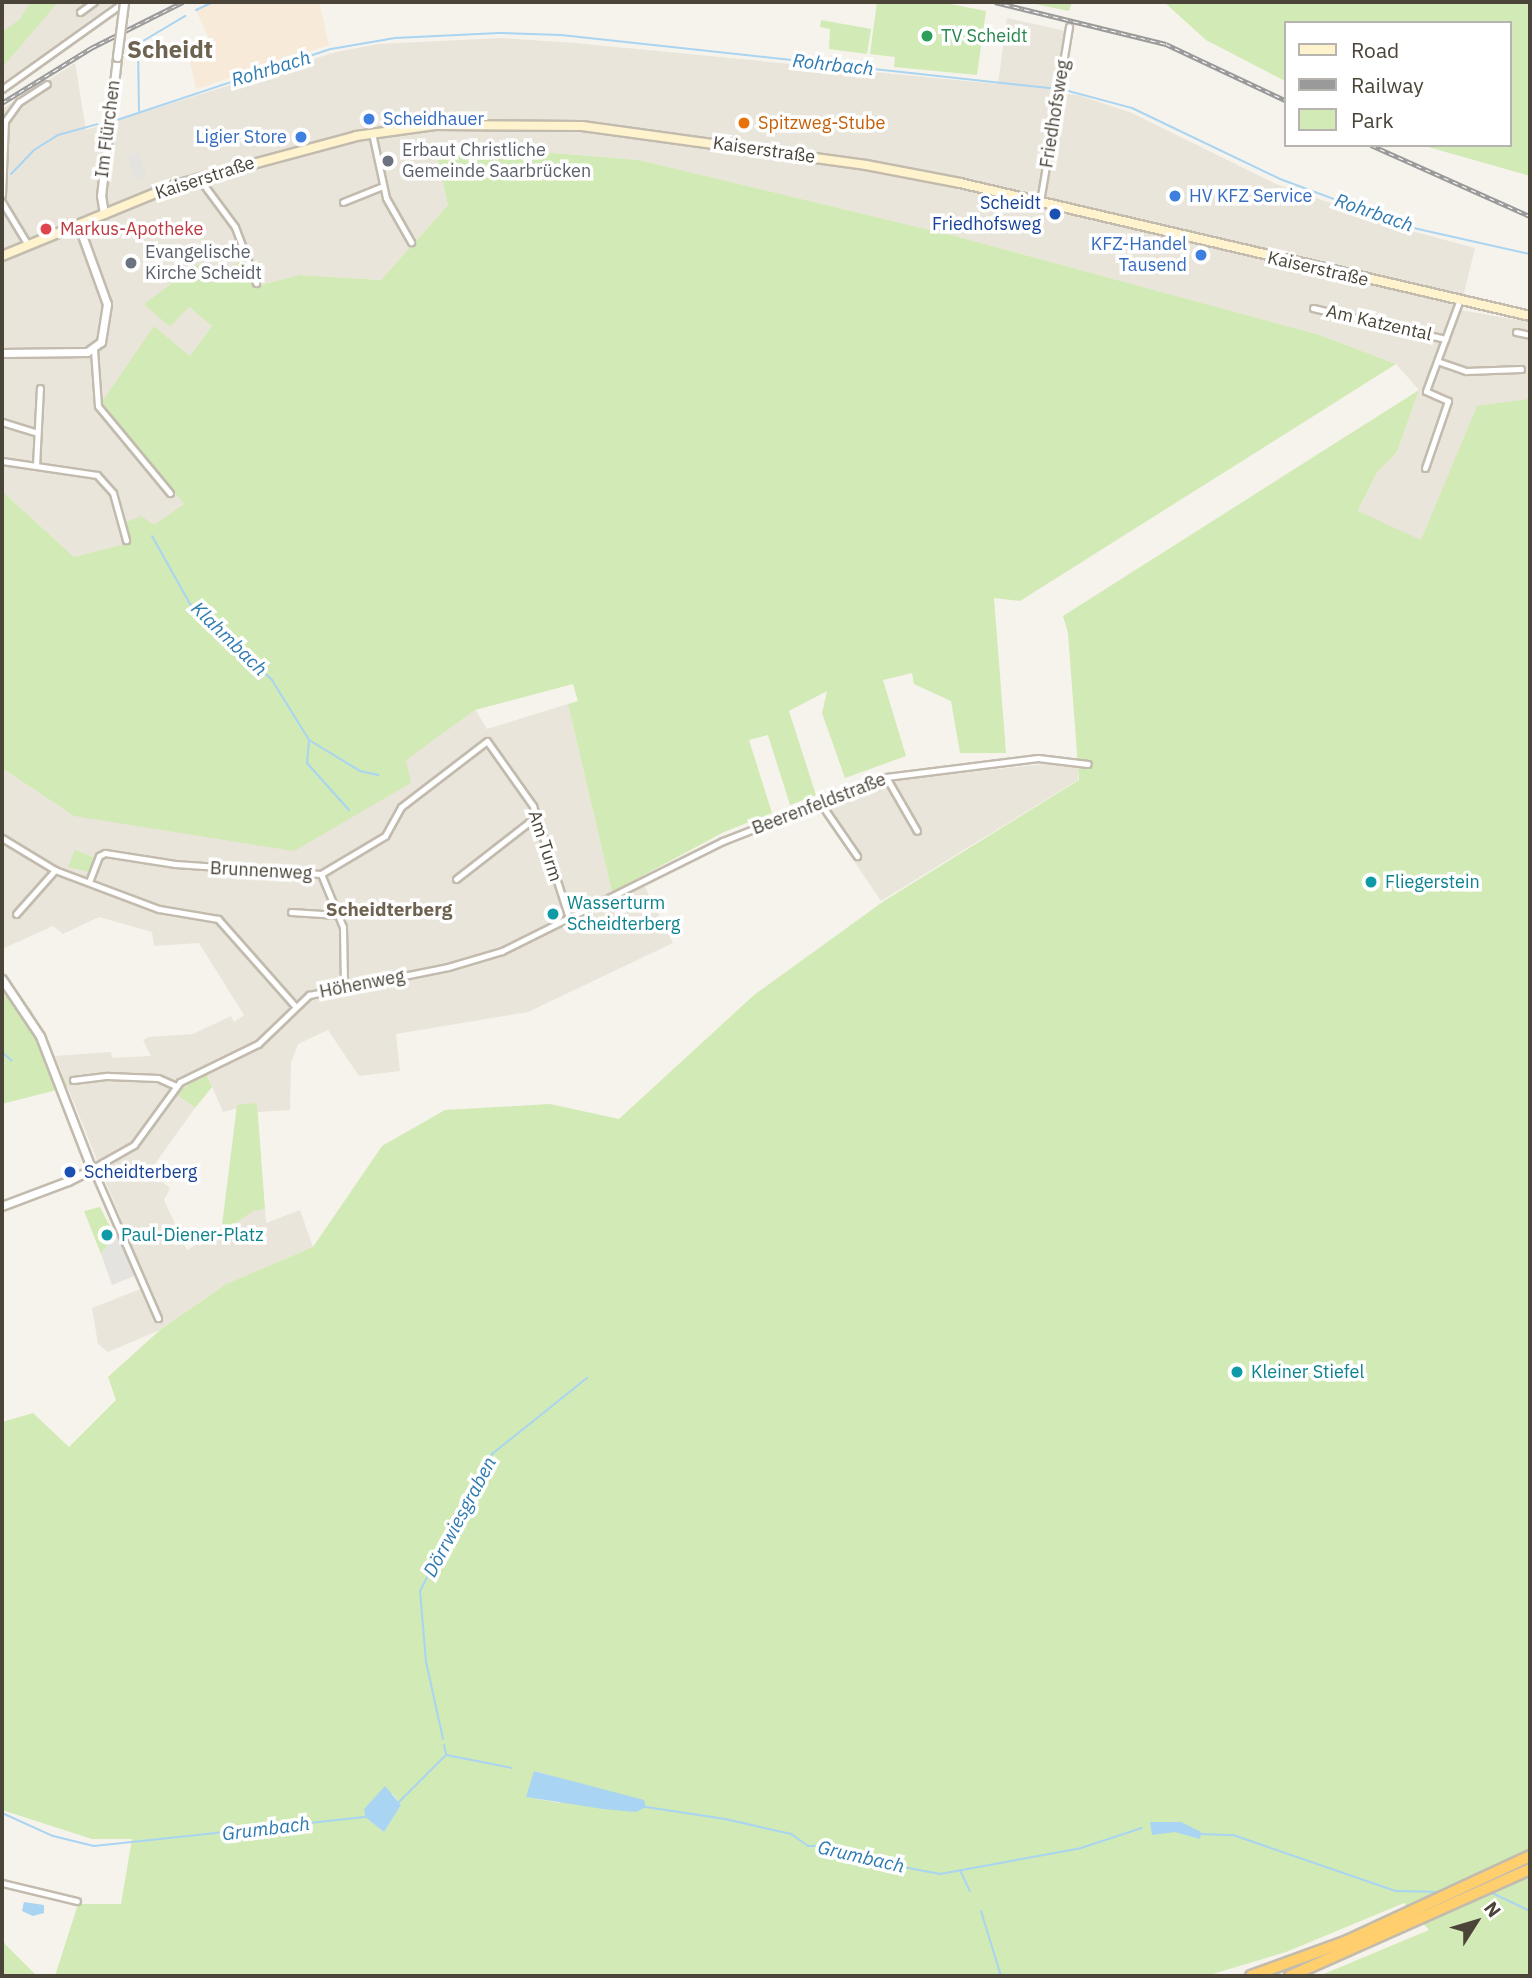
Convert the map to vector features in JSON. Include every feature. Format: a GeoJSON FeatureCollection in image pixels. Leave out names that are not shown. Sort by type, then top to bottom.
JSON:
{"type":"FeatureCollection","features":[{"type":"Feature","properties":{"kind":"highway"},"geometry":{"type":"LineString","coordinates":[[1291,1972],[1530,1856]]}},
{"type":"Feature","properties":{"kind":"highway"},"geometry":{"type":"LineString","coordinates":[[1251,1976],[1291,1972],[1530,1870]]}},
{"type":"Feature","properties":{"kind":"main road","name":"Kaiserstraße"},"geometry":{"type":"LineString","coordinates":[[2,256],[198,177],[372,133],[435,125],[582,126],[866,164],[1040,202],[1459,302],[1530,316]]}},
{"type":"Feature","properties":{"kind":"street"},"geometry":{"type":"LineString","coordinates":[[80,12],[94,2]]}},
{"type":"Feature","properties":{"kind":"street"},"geometry":{"type":"LineString","coordinates":[[2,89],[124,2]]}},
{"type":"Feature","properties":{"kind":"street","name":"Im Flürchen"},"geometry":{"type":"LineString","coordinates":[[104,214],[100,196],[124,2]]}},
{"type":"Feature","properties":{"kind":"street","name":"Friedhofsweg"},"geometry":{"type":"LineString","coordinates":[[1040,202],[1069,26]]}},
{"type":"Feature","properties":{"kind":"street"},"geometry":{"type":"LineString","coordinates":[[2,195],[5,121],[19,102],[47,84]]}},
{"type":"Feature","properties":{"kind":"street"},"geometry":{"type":"LineString","coordinates":[[372,133],[389,206],[411,242]]}},
{"type":"Feature","properties":{"kind":"street"},"geometry":{"type":"LineString","coordinates":[[198,177],[235,227],[256,283]]}},
{"type":"Feature","properties":{"kind":"street"},"geometry":{"type":"LineString","coordinates":[[343,202],[383,186]]}},
{"type":"Feature","properties":{"kind":"street"},"geometry":{"type":"LineString","coordinates":[[2,202],[28,245]]}},
{"type":"Feature","properties":{"kind":"street"},"geometry":{"type":"LineString","coordinates":[[78,224],[108,309],[105,332],[94,350],[98,406],[170,493]]}},
{"type":"Feature","properties":{"kind":"street"},"geometry":{"type":"LineString","coordinates":[[1424,468],[1448,401],[1426,391],[1459,302]]}},
{"type":"Feature","properties":{"kind":"street","name":"Am Katzental"},"geometry":{"type":"LineString","coordinates":[[1313,308],[1445,339]]}},
{"type":"Feature","properties":{"kind":"street"},"geometry":{"type":"LineString","coordinates":[[1516,332],[1530,335]]}},
{"type":"Feature","properties":{"kind":"street"},"geometry":{"type":"LineString","coordinates":[[2,353],[94,350]]}},
{"type":"Feature","properties":{"kind":"street"},"geometry":{"type":"LineString","coordinates":[[1437,361],[1465,371],[1521,369]]}},
{"type":"Feature","properties":{"kind":"street"},"geometry":{"type":"LineString","coordinates":[[36,466],[40,388]]}},
{"type":"Feature","properties":{"kind":"street"},"geometry":{"type":"LineString","coordinates":[[2,422],[37,433]]}},
{"type":"Feature","properties":{"kind":"street"},"geometry":{"type":"LineString","coordinates":[[2,461],[77,469],[102,478],[115,498],[126,540]]}},
{"type":"Feature","properties":{"kind":"street","name":"Am Turm"},"geometry":{"type":"LineString","coordinates":[[487,741],[537,817],[569,921]]}},
{"type":"Feature","properties":{"kind":"street","name":"Brunnenweg"},"geometry":{"type":"LineString","coordinates":[[89,882],[99,856],[105,853],[188,866],[321,874],[385,836],[401,807],[487,741]]}},
{"type":"Feature","properties":{"kind":"street","name":"Beerenfeldstraße"},"geometry":{"type":"LineString","coordinates":[[569,921],[723,841],[819,801],[886,777],[1038,758],[1088,764]]}},
{"type":"Feature","properties":{"kind":"street"},"geometry":{"type":"LineString","coordinates":[[886,777],[917,831]]}},
{"type":"Feature","properties":{"kind":"street"},"geometry":{"type":"LineString","coordinates":[[819,801],[857,856]]}},
{"type":"Feature","properties":{"kind":"street"},"geometry":{"type":"LineString","coordinates":[[456,879],[537,817]]}},
{"type":"Feature","properties":{"kind":"street"},"geometry":{"type":"LineString","coordinates":[[2,838],[55,870],[159,909],[218,919],[294,1005]]}},
{"type":"Feature","properties":{"kind":"street"},"geometry":{"type":"LineString","coordinates":[[16,914],[44,888],[55,870]]}},
{"type":"Feature","properties":{"kind":"street"},"geometry":{"type":"LineString","coordinates":[[321,874],[338,915],[345,943],[344,985]]}},
{"type":"Feature","properties":{"kind":"street"},"geometry":{"type":"LineString","coordinates":[[291,912],[338,915]]}},
{"type":"Feature","properties":{"kind":"street","name":"Höhenweg"},"geometry":{"type":"LineString","coordinates":[[2,1206],[90,1170],[134,1145],[176,1086],[258,1044],[294,1005],[309,995],[344,985],[448,967],[502,951],[569,921]]}},
{"type":"Feature","properties":{"kind":"street"},"geometry":{"type":"LineString","coordinates":[[2,979],[40,1036],[89,1159],[90,1170],[158,1318]]}},
{"type":"Feature","properties":{"kind":"street"},"geometry":{"type":"LineString","coordinates":[[73,1080],[108,1076],[158,1078],[176,1086]]}},
{"type":"Feature","properties":{"kind":"street"},"geometry":{"type":"LineString","coordinates":[[2,1883],[77,1901]]}},
{"type":"Feature","properties":{"kind":"shaded area"},"geometry":{"type":"Polygon","coordinates":[[[2,2],[115,2],[2,83],[2,2]]]}},
{"type":"Feature","properties":{"kind":"shaded area"},"geometry":{"type":"Polygon","coordinates":[[[213,2],[319,2],[329,45],[196,89],[188,53],[212,44],[196,11],[213,2]]]}},
{"type":"Feature","properties":{"kind":"shaded area"},"geometry":{"type":"Polygon","coordinates":[[[1007,18],[1066,31],[1056,93],[1078,95],[1132,113],[1276,184],[1408,230],[1475,248],[1460,310],[1530,322],[1530,394],[1527,399],[1477,407],[1421,541],[1358,512],[1377,472],[1397,452],[1419,390],[1396,364],[1320,335],[955,236],[639,160],[541,152],[437,157],[448,205],[381,280],[299,275],[253,287],[243,260],[209,284],[198,265],[145,304],[170,326],[189,307],[212,326],[190,356],[154,326],[184,504],[130,543],[74,557],[2,491],[2,109],[75,63],[86,130],[336,52],[378,44],[501,38],[998,84],[1007,18]]]}},
{"type":"Feature","properties":{"kind":"shaded area"},"geometry":{"type":"Polygon","coordinates":[[[138,152],[147,175],[136,180],[127,156],[138,152]]]}},
{"type":"Feature","properties":{"kind":"shaded area"},"geometry":{"type":"Polygon","coordinates":[[[568,704],[612,892],[641,879],[673,943],[528,1012],[396,1034],[400,1071],[359,1076],[328,1030],[298,1044],[291,1063],[290,1110],[258,1112],[257,1103],[223,1112],[206,1073],[181,1088],[176,1093],[195,1108],[149,1172],[170,1188],[164,1200],[187,1250],[253,1211],[265,1209],[266,1223],[300,1210],[313,1247],[226,1284],[160,1330],[108,1352],[98,1344],[92,1308],[148,1286],[55,1056],[111,1052],[112,1058],[151,1056],[143,1040],[149,1037],[193,1034],[231,1016],[234,1022],[244,1015],[199,943],[154,946],[152,932],[99,917],[63,934],[53,926],[2,949],[2,768],[74,816],[405,760],[475,709],[487,729],[568,704]]]}},
{"type":"Feature","properties":{"kind":"shaded area"},"geometry":{"type":"Polygon","coordinates":[[[1043,764],[1078,767],[1078,780],[881,901],[819,809],[898,780],[1043,764]]]}},
{"type":"Feature","properties":{"kind":"shaded area"},"geometry":{"type":"Polygon","coordinates":[[[119,1231],[139,1274],[112,1285],[101,1254],[119,1231]]]}},
{"type":"Feature","properties":{"kind":"green space"},"geometry":{"type":"Polygon","coordinates":[[[31,2],[58,2],[2,68],[2,32],[19,20],[31,2]]]}},
{"type":"Feature","properties":{"kind":"green space","name":"TV Scheidt"},"geometry":{"type":"Polygon","coordinates":[[[877,2],[940,2],[986,11],[977,75],[894,67],[895,57],[870,54],[877,2]]]}},
{"type":"Feature","properties":{"kind":"green space"},"geometry":{"type":"Polygon","coordinates":[[[1025,2],[1072,2],[1069,11],[1025,2]]]}},
{"type":"Feature","properties":{"kind":"green space"},"geometry":{"type":"Polygon","coordinates":[[[1164,2],[1530,2],[1530,176],[1428,147],[1511,147],[1511,21],[1284,21],[1284,80],[1206,40],[1164,2]]]}},
{"type":"Feature","properties":{"kind":"green space"},"geometry":{"type":"Polygon","coordinates":[[[821,20],[871,29],[867,54],[829,49],[830,29],[820,27],[821,20]]]}},
{"type":"Feature","properties":{"kind":"green space"},"geometry":{"type":"Polygon","coordinates":[[[541,152],[639,160],[955,236],[1320,335],[1396,364],[1020,601],[994,598],[1006,753],[960,753],[951,701],[914,684],[912,673],[883,680],[906,756],[845,778],[822,713],[827,691],[789,711],[816,795],[790,805],[768,735],[749,740],[772,813],[724,832],[612,892],[568,704],[578,701],[573,684],[475,710],[406,760],[411,783],[294,851],[74,816],[2,768],[2,491],[74,557],[129,543],[127,522],[141,516],[154,525],[184,504],[102,402],[154,326],[190,356],[212,326],[189,307],[170,327],[144,304],[198,264],[210,283],[243,259],[253,287],[299,275],[381,280],[448,205],[437,156],[541,152]]]}},
{"type":"Feature","properties":{"kind":"green space"},"geometry":{"type":"Polygon","coordinates":[[[1419,390],[1397,452],[1377,472],[1358,511],[1421,540],[1477,406],[1527,399],[1530,394],[1530,1976],[1319,1976],[1429,1930],[1404,1903],[1286,1952],[1206,1976],[55,1976],[78,1904],[121,1904],[132,1839],[92,1839],[2,1810],[2,1422],[33,1413],[69,1447],[116,1400],[108,1377],[160,1330],[226,1284],[313,1247],[382,1146],[445,1110],[550,1104],[619,1119],[754,995],[884,901],[1079,780],[1068,633],[1063,616],[1419,390]],[[535,1771],[527,1797],[560,1803],[584,1786],[546,1774],[535,1771]],[[393,1794],[371,1801],[364,1810],[365,1817],[384,1832],[401,1805],[393,1794]]]}},
{"type":"Feature","properties":{"kind":"green space"},"geometry":{"type":"Polygon","coordinates":[[[75,850],[95,858],[89,872],[68,867],[75,850]]]}},
{"type":"Feature","properties":{"kind":"green space"},"geometry":{"type":"Polygon","coordinates":[[[2,970],[31,1010],[68,1087],[2,1104],[2,970]]]}},
{"type":"Feature","properties":{"kind":"green space"},"geometry":{"type":"Polygon","coordinates":[[[206,1073],[212,1087],[195,1108],[175,1093],[206,1073]]]}},
{"type":"Feature","properties":{"kind":"green space"},"geometry":{"type":"Polygon","coordinates":[[[257,1103],[265,1209],[253,1211],[221,1233],[237,1105],[257,1103]]]}},
{"type":"Feature","properties":{"kind":"green space"},"geometry":{"type":"Polygon","coordinates":[[[100,1207],[115,1236],[101,1254],[84,1211],[100,1207]]]}},
{"type":"Feature","properties":{"kind":"green space"},"geometry":{"type":"Polygon","coordinates":[[[2,1936],[5,1944],[37,1976],[2,1976],[2,1936]]]}},
{"type":"Feature","properties":{"kind":"water"},"geometry":{"type":"Polygon","coordinates":[[[534,1771],[644,1800],[646,1807],[636,1812],[526,1797],[534,1771]]]}},
{"type":"Feature","properties":{"kind":"water"},"geometry":{"type":"Polygon","coordinates":[[[385,1786],[401,1805],[384,1832],[365,1817],[364,1809],[385,1786]]]}},
{"type":"Feature","properties":{"kind":"water"},"geometry":{"type":"Polygon","coordinates":[[[1150,1822],[1181,1822],[1201,1832],[1200,1839],[1175,1832],[1152,1835],[1150,1822]]]}},
{"type":"Feature","properties":{"kind":"water"},"geometry":{"type":"Polygon","coordinates":[[[24,1902],[44,1905],[44,1913],[33,1916],[22,1911],[24,1902]]]}},
{"type":"Feature","properties":{"kind":"waterway"},"geometry":{"type":"LineString","coordinates":[[196,10],[213,2]]}},
{"type":"Feature","properties":{"kind":"waterway"},"geometry":{"type":"LineString","coordinates":[[139,111],[138,44],[185,16]]}},
{"type":"Feature","properties":{"kind":"waterway","name":"Rohrbach"},"geometry":{"type":"LineString","coordinates":[[117,120],[331,49],[395,38],[499,33],[561,35],[1056,89]]}},
{"type":"Feature","properties":{"kind":"waterway","name":"Rohrbach"},"geometry":{"type":"LineString","coordinates":[[1061,89],[1132,108],[1280,179],[1409,227],[1530,254]]}},
{"type":"Feature","properties":{"kind":"waterway","name":"Rohrbach"},"geometry":{"type":"LineString","coordinates":[[11,174],[34,150],[58,135],[98,124]]}},
{"type":"Feature","properties":{"kind":"waterway","name":"Klahmbach"},"geometry":{"type":"LineString","coordinates":[[152,536],[190,604],[272,680],[309,740],[360,771],[379,775]]}},
{"type":"Feature","properties":{"kind":"waterway","name":"Klahmbach"},"geometry":{"type":"LineString","coordinates":[[309,741],[307,763],[349,810]]}},
{"type":"Feature","properties":{"kind":"waterway"},"geometry":{"type":"LineString","coordinates":[[2,1052],[12,1061]]}},
{"type":"Feature","properties":{"kind":"waterway","name":"Dörrwiesgraben"},"geometry":{"type":"LineString","coordinates":[[443,1739],[426,1662],[420,1591],[492,1454],[587,1378]]}},
{"type":"Feature","properties":{"kind":"waterway","name":"Dörrwiesgraben"},"geometry":{"type":"LineString","coordinates":[[444,1745],[446,1754]]}},
{"type":"Feature","properties":{"kind":"waterway","name":"Dörrwiesgraben"},"geometry":{"type":"LineString","coordinates":[[398,1803],[446,1755],[512,1768]]}},
{"type":"Feature","properties":{"kind":"waterway","name":"Grumbach"},"geometry":{"type":"LineString","coordinates":[[646,1807],[725,1819],[791,1834],[808,1846],[829,1846],[845,1856],[940,1874],[1081,1848],[1142,1828]]}},
{"type":"Feature","properties":{"kind":"waterway","name":"Grumbach"},"geometry":{"type":"LineString","coordinates":[[2,1813],[53,1836],[94,1846],[364,1817]]}},
{"type":"Feature","properties":{"kind":"waterway","name":"Grumbach"},"geometry":{"type":"LineString","coordinates":[[1199,1834],[1233,1835],[1396,1891],[1442,1892]]}},
{"type":"Feature","properties":{"kind":"waterway"},"geometry":{"type":"LineString","coordinates":[[960,1870],[970,1891]]}},
{"type":"Feature","properties":{"kind":"waterway","name":"Grumbach"},"geometry":{"type":"LineString","coordinates":[[1490,1892],[1530,1911]]}},
{"type":"Feature","properties":{"kind":"waterway"},"geometry":{"type":"LineString","coordinates":[[981,1911],[1001,1976]]}},
{"type":"Feature","properties":{"kind":"railway"},"geometry":{"type":"LineString","coordinates":[[2,103],[91,48],[183,2]]}},
{"type":"Feature","properties":{"kind":"railway"},"geometry":{"type":"LineString","coordinates":[[995,2],[1166,44],[1284,100]]}},
{"type":"Feature","properties":{"kind":"railway"},"geometry":{"type":"LineString","coordinates":[[1375,147],[1530,216]]}},
{"type":"Feature","properties":{"kind":"place","name":"TV Scheidt"},"geometry":{"type":"Point","coordinates":[927,36]}},
{"type":"Feature","properties":{"kind":"place","name":"Scheidhauer"},"geometry":{"type":"Point","coordinates":[369,119]}},
{"type":"Feature","properties":{"kind":"place","name":"Spitzweg-Stube"},"geometry":{"type":"Point","coordinates":[744,123]}},
{"type":"Feature","properties":{"kind":"place","name":"Ligier Store"},"geometry":{"type":"Point","coordinates":[301,137]}},
{"type":"Feature","properties":{"kind":"place","name":"Erbaut Christliche Gemeinde Saarbrücken"},"geometry":{"type":"Point","coordinates":[388,161]}},
{"type":"Feature","properties":{"kind":"place","name":"HV KFZ Service"},"geometry":{"type":"Point","coordinates":[1175,196]}},
{"type":"Feature","properties":{"kind":"place","name":"Scheidt Friedhofsweg"},"geometry":{"type":"Point","coordinates":[1055,214]}},
{"type":"Feature","properties":{"kind":"place","name":"Markus-Apotheke"},"geometry":{"type":"Point","coordinates":[46,229]}},
{"type":"Feature","properties":{"kind":"place","name":"KFZ-Handel Tausend"},"geometry":{"type":"Point","coordinates":[1201,255]}},
{"type":"Feature","properties":{"kind":"place","name":"Evangelische Kirche Scheidt"},"geometry":{"type":"Point","coordinates":[131,263]}},
{"type":"Feature","properties":{"kind":"place","name":"Fliegerstein"},"geometry":{"type":"Point","coordinates":[1371,882]}},
{"type":"Feature","properties":{"kind":"place","name":"Wasserturm Scheidterberg"},"geometry":{"type":"Point","coordinates":[553,914]}},
{"type":"Feature","properties":{"kind":"place","name":"Scheidterberg"},"geometry":{"type":"Point","coordinates":[70,1172]}},
{"type":"Feature","properties":{"kind":"place","name":"Paul-Diener-Platz"},"geometry":{"type":"Point","coordinates":[107,1235]}},
{"type":"Feature","properties":{"kind":"place","name":"Kleiner Stiefel"},"geometry":{"type":"Point","coordinates":[1237,1372]}},
{"type":"Feature","properties":{"kind":"district","name":"Scheidt"},"geometry":{"type":"Point","coordinates":[170,50]}},
{"type":"Feature","properties":{"kind":"district","name":"Scheidterberg"},"geometry":{"type":"Point","coordinates":[389,910]}}]}
